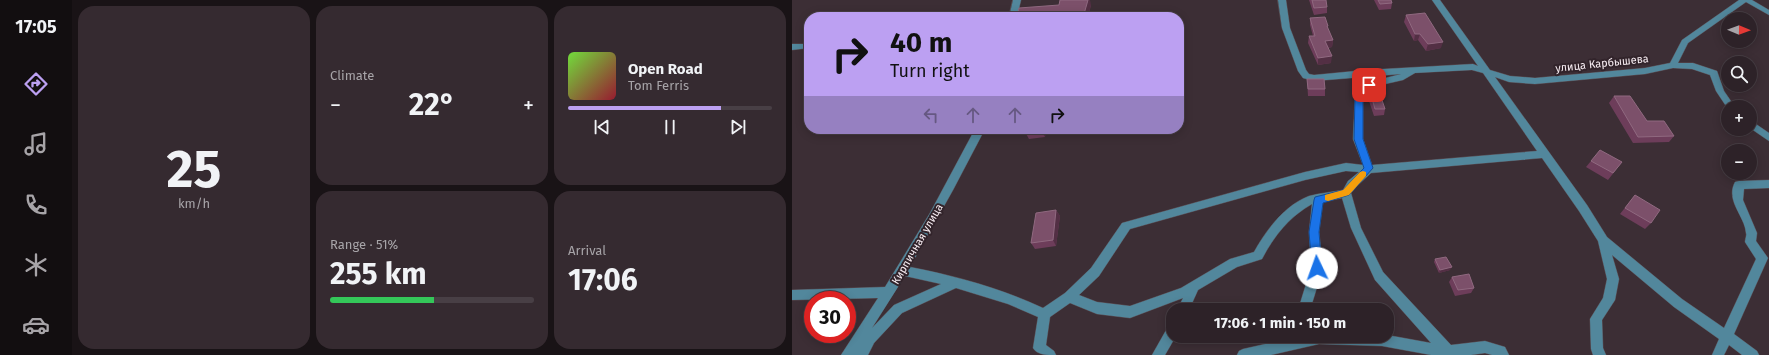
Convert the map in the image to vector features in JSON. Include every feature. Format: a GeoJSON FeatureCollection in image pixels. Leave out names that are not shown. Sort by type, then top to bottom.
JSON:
{"type":"FeatureCollection","features":[{"type":"Feature","properties":{"kind":"street"},"geometry":{"type":"LineString","coordinates":[[1014,12],[1017,0],[1024,0]]}},
{"type":"Feature","properties":{"kind":"street","name":"улица Карбышева"},"geometry":{"type":"LineString","coordinates":[[1282,0],[1286,28],[1302,71],[1306,76],[1314,78],[1473,67],[1509,79],[1535,81],[1645,72],[1673,65],[1693,66],[1714,73],[1720,92],[1726,100]]}},
{"type":"Feature","properties":{"kind":"street"},"geometry":{"type":"LineString","coordinates":[[1436,0],[1603,240],[1678,303],[1753,355]]}},
{"type":"Feature","properties":{"kind":"street"},"geometry":{"type":"LineString","coordinates":[[1673,65],[1685,42],[1746,0],[1769,13]]}},
{"type":"Feature","properties":{"kind":"street"},"geometry":{"type":"LineString","coordinates":[[792,47],[804,46]]}},
{"type":"Feature","properties":{"kind":"street"},"geometry":{"type":"LineString","coordinates":[[1369,168],[1358,139],[1359,97],[1369,85],[1400,78],[1415,70]]}},
{"type":"Feature","properties":{"kind":"street"},"geometry":{"type":"LineString","coordinates":[[1757,129],[1769,138]]}},
{"type":"Feature","properties":{"kind":"street","name":"Кирпичная улица"},"geometry":{"type":"LineString","coordinates":[[847,355],[889,292],[957,175],[978,134]]}},
{"type":"Feature","properties":{"kind":"street"},"geometry":{"type":"LineString","coordinates":[[1050,355],[1039,348],[1044,314],[1069,297],[1095,272],[1126,226],[1305,176],[1346,167],[1369,168],[1544,154]]}},
{"type":"Feature","properties":{"kind":"street"},"geometry":{"type":"LineString","coordinates":[[1069,297],[1097,308],[1130,312],[1185,292],[1234,263],[1258,256],[1268,239],[1293,210],[1311,200],[1318,200],[1346,193],[1352,184],[1369,168]]}},
{"type":"Feature","properties":{"kind":"street"},"geometry":{"type":"LineString","coordinates":[[1718,355],[1762,258],[1750,242],[1752,233],[1738,200],[1739,185],[1769,184]]}},
{"type":"Feature","properties":{"kind":"street"},"geometry":{"type":"LineString","coordinates":[[1346,193],[1356,228],[1379,276],[1449,353]]}},
{"type":"Feature","properties":{"kind":"street"},"geometry":{"type":"LineString","coordinates":[[1306,303],[1317,268],[1314,232],[1318,200]]}},
{"type":"Feature","properties":{"kind":"street"},"geometry":{"type":"LineString","coordinates":[[1600,355],[1597,349],[1596,319],[1609,300],[1613,279],[1603,240]]}},
{"type":"Feature","properties":{"kind":"street"},"geometry":{"type":"LineString","coordinates":[[901,270],[957,282],[1022,304],[1044,314]]}},
{"type":"Feature","properties":{"kind":"street"},"geometry":{"type":"LineString","coordinates":[[861,355],[870,340],[898,309],[957,282]]}},
{"type":"Feature","properties":{"kind":"street"},"geometry":{"type":"LineString","coordinates":[[1186,303],[1194,287]]}},
{"type":"Feature","properties":{"kind":"street"},"geometry":{"type":"LineString","coordinates":[[792,295],[889,292]]}},
{"type":"Feature","properties":{"kind":"street"},"geometry":{"type":"LineString","coordinates":[[1158,355],[1166,341]]}},
{"type":"Feature","properties":{"kind":"street"},"geometry":{"type":"LineString","coordinates":[[1394,342],[1449,353],[1485,347],[1501,351],[1503,355]]}},
{"type":"Feature","properties":{"kind":"street"},"geometry":{"type":"LineString","coordinates":[[1243,355],[1285,343]]}},
{"type":"Feature","properties":{"kind":"building"},"geometry":{"type":"Polygon","coordinates":[[[1060,0],[1088,0],[1085,12],[1018,12],[1019,8],[1059,5],[1060,0]]]}},
{"type":"Feature","properties":{"kind":"building"},"geometry":{"type":"Polygon","coordinates":[[[1312,0],[1326,0],[1327,7],[1314,8],[1312,0]]]}},
{"type":"Feature","properties":{"kind":"building"},"geometry":{"type":"Polygon","coordinates":[[[1378,0],[1391,0],[1392,3],[1380,4],[1378,0]]]}},
{"type":"Feature","properties":{"kind":"building"},"geometry":{"type":"Polygon","coordinates":[[[1425,13],[1443,42],[1428,44],[1420,34],[1415,34],[1406,15],[1425,13]]]}},
{"type":"Feature","properties":{"kind":"building"},"geometry":{"type":"Polygon","coordinates":[[[1325,17],[1333,40],[1325,41],[1332,56],[1318,58],[1309,36],[1315,36],[1310,18],[1325,17]]]}},
{"type":"Feature","properties":{"kind":"building"},"geometry":{"type":"Polygon","coordinates":[[[1307,79],[1324,79],[1325,89],[1308,89],[1307,79]]]}},
{"type":"Feature","properties":{"kind":"building"},"geometry":{"type":"Polygon","coordinates":[[[1380,94],[1385,109],[1375,109],[1371,95],[1380,94]]]}},
{"type":"Feature","properties":{"kind":"building"},"geometry":{"type":"Polygon","coordinates":[[[1614,96],[1630,96],[1647,121],[1664,121],[1674,136],[1638,137],[1614,96]]]}},
{"type":"Feature","properties":{"kind":"building"},"geometry":{"type":"Polygon","coordinates":[[[1600,150],[1622,162],[1613,173],[1591,161],[1600,150]]]}},
{"type":"Feature","properties":{"kind":"building"},"geometry":{"type":"Polygon","coordinates":[[[1635,195],[1660,210],[1651,223],[1625,208],[1635,195]]]}},
{"type":"Feature","properties":{"kind":"building"},"geometry":{"type":"Polygon","coordinates":[[[1056,210],[1053,240],[1031,243],[1036,213],[1056,210]]]}},
{"type":"Feature","properties":{"kind":"building"},"geometry":{"type":"Polygon","coordinates":[[[1446,257],[1452,267],[1440,270],[1435,259],[1446,257]]]}},
{"type":"Feature","properties":{"kind":"building"},"geometry":{"type":"Polygon","coordinates":[[[1469,274],[1474,288],[1458,290],[1452,277],[1469,274]]]}},
{"type":"Feature","properties":{"kind":"slow traffic"},"geometry":{"type":"LineString","coordinates":[[1328,198],[1346,193],[1352,184],[1363,174]]}},
{"type":"Feature","properties":{"kind":"route"},"geometry":{"type":"LineString","coordinates":[[1317,268],[1317,250],[1314,232],[1318,200],[1346,193],[1352,184],[1369,168],[1358,139],[1359,97],[1369,85]]}}]}
